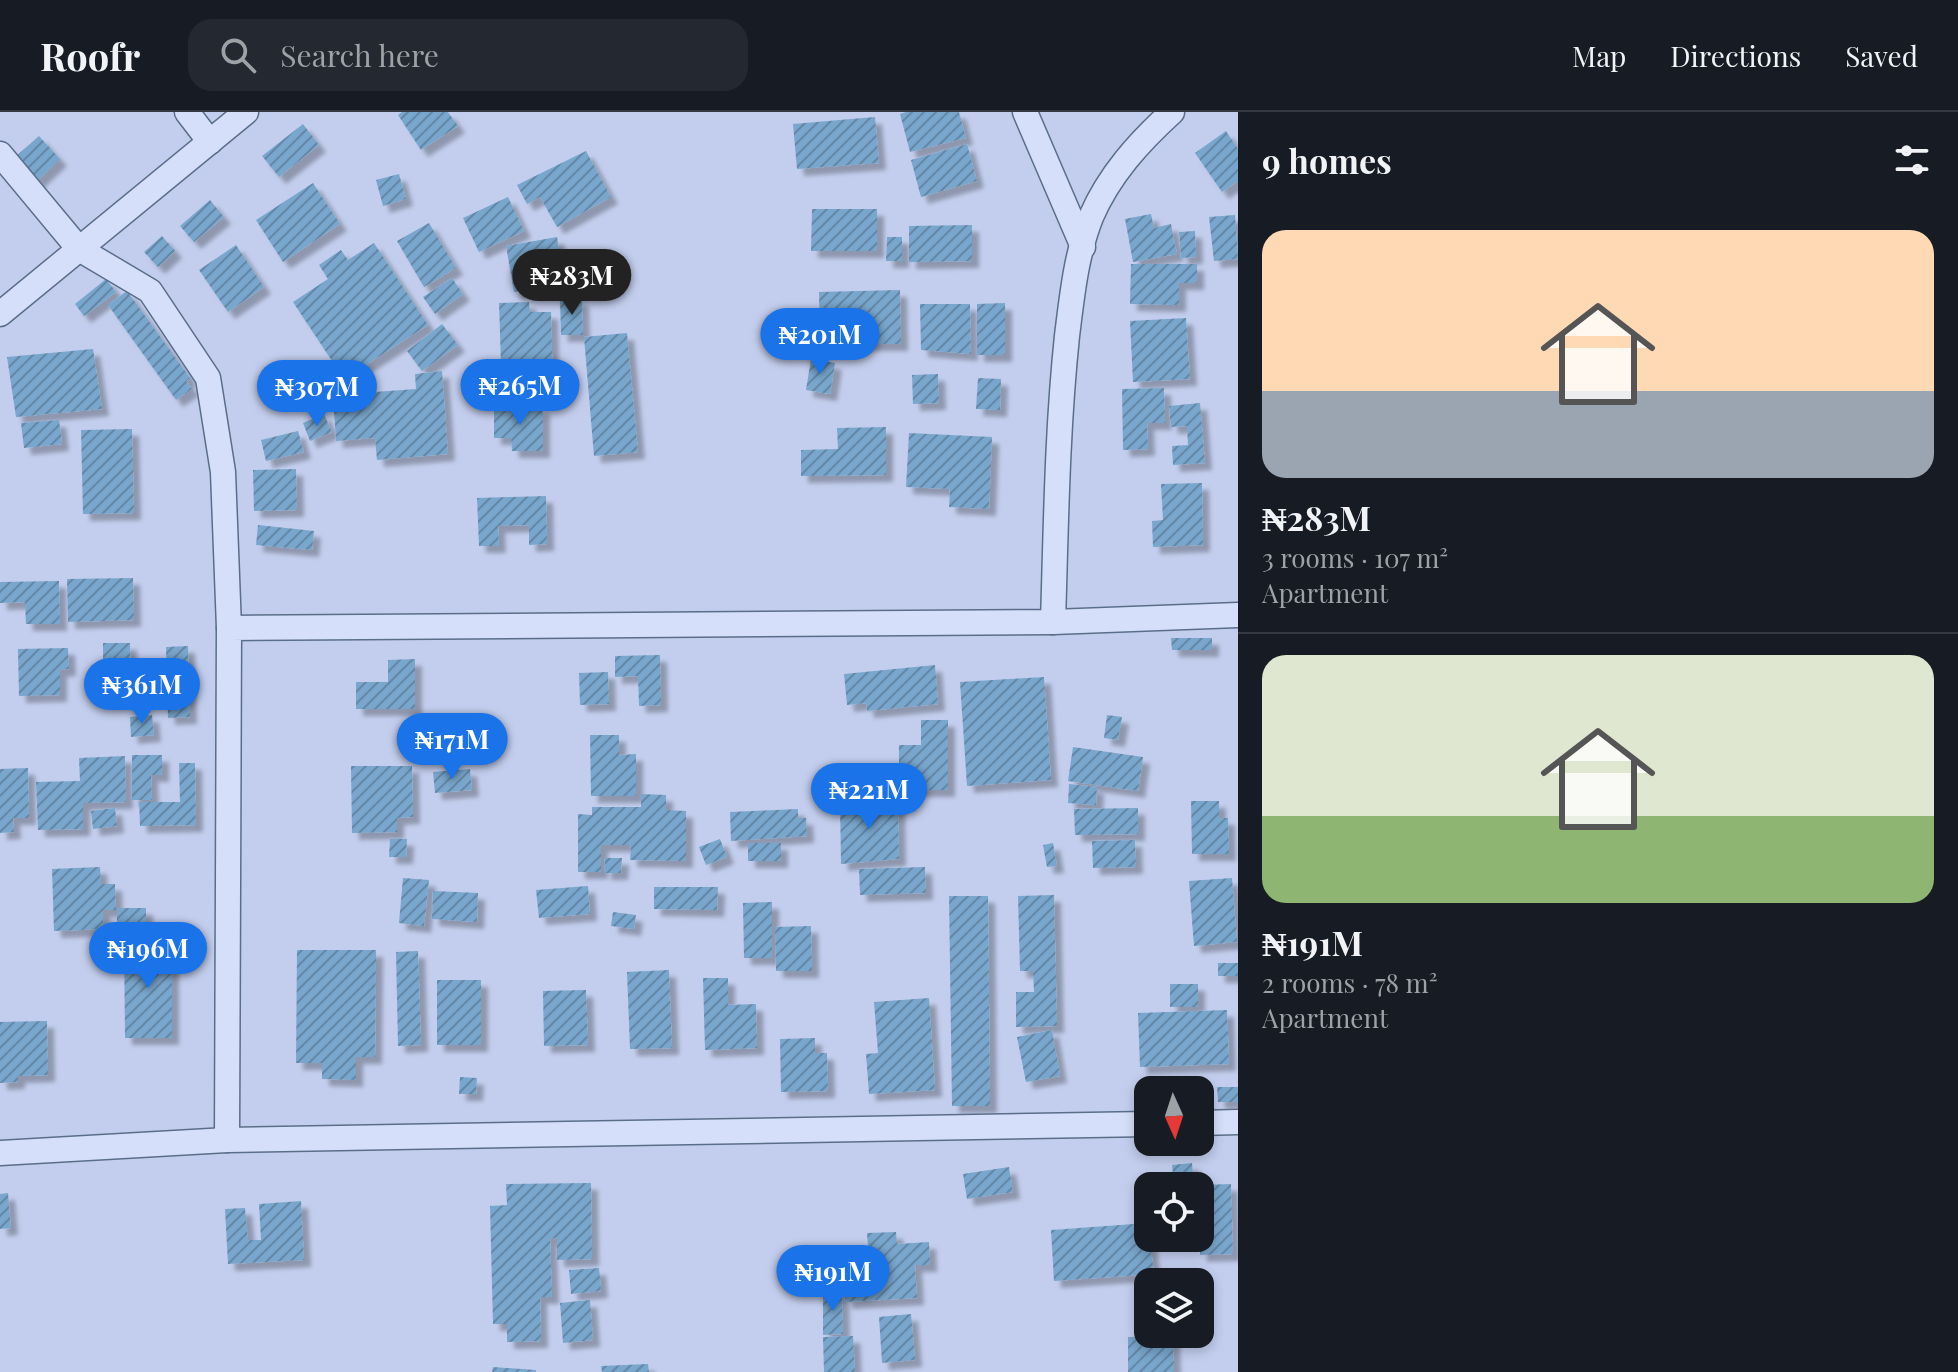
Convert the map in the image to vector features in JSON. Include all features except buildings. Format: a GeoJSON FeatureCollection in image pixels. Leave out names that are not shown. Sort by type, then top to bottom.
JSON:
{"type":"FeatureCollection","features":[{"type":"Feature","properties":{"kind":"street"},"geometry":{"type":"LineString","coordinates":[[187,112],[210,142]]}},
{"type":"Feature","properties":{"kind":"street"},"geometry":{"type":"LineString","coordinates":[[0,314],[246,112]]}},
{"type":"Feature","properties":{"kind":"street"},"geometry":{"type":"LineString","coordinates":[[1025,112],[1083,247]]}},
{"type":"Feature","properties":{"kind":"street"},"geometry":{"type":"LineString","coordinates":[[1053,622],[1061,392],[1073,280],[1091,218],[1113,177],[1142,139],[1172,112]]}},
{"type":"Feature","properties":{"kind":"street"},"geometry":{"type":"LineString","coordinates":[[0,154],[79,249],[150,291],[208,378],[223,472],[229,628],[227,1140]]}},
{"type":"Feature","properties":{"kind":"street"},"geometry":{"type":"LineString","coordinates":[[229,628],[1053,622],[1238,615]]}},
{"type":"Feature","properties":{"kind":"street"},"geometry":{"type":"LineString","coordinates":[[1214,1123],[1238,1122]]}},
{"type":"Feature","properties":{"kind":"street"},"geometry":{"type":"LineString","coordinates":[[0,1153],[227,1140],[1134,1124]]}}]}
